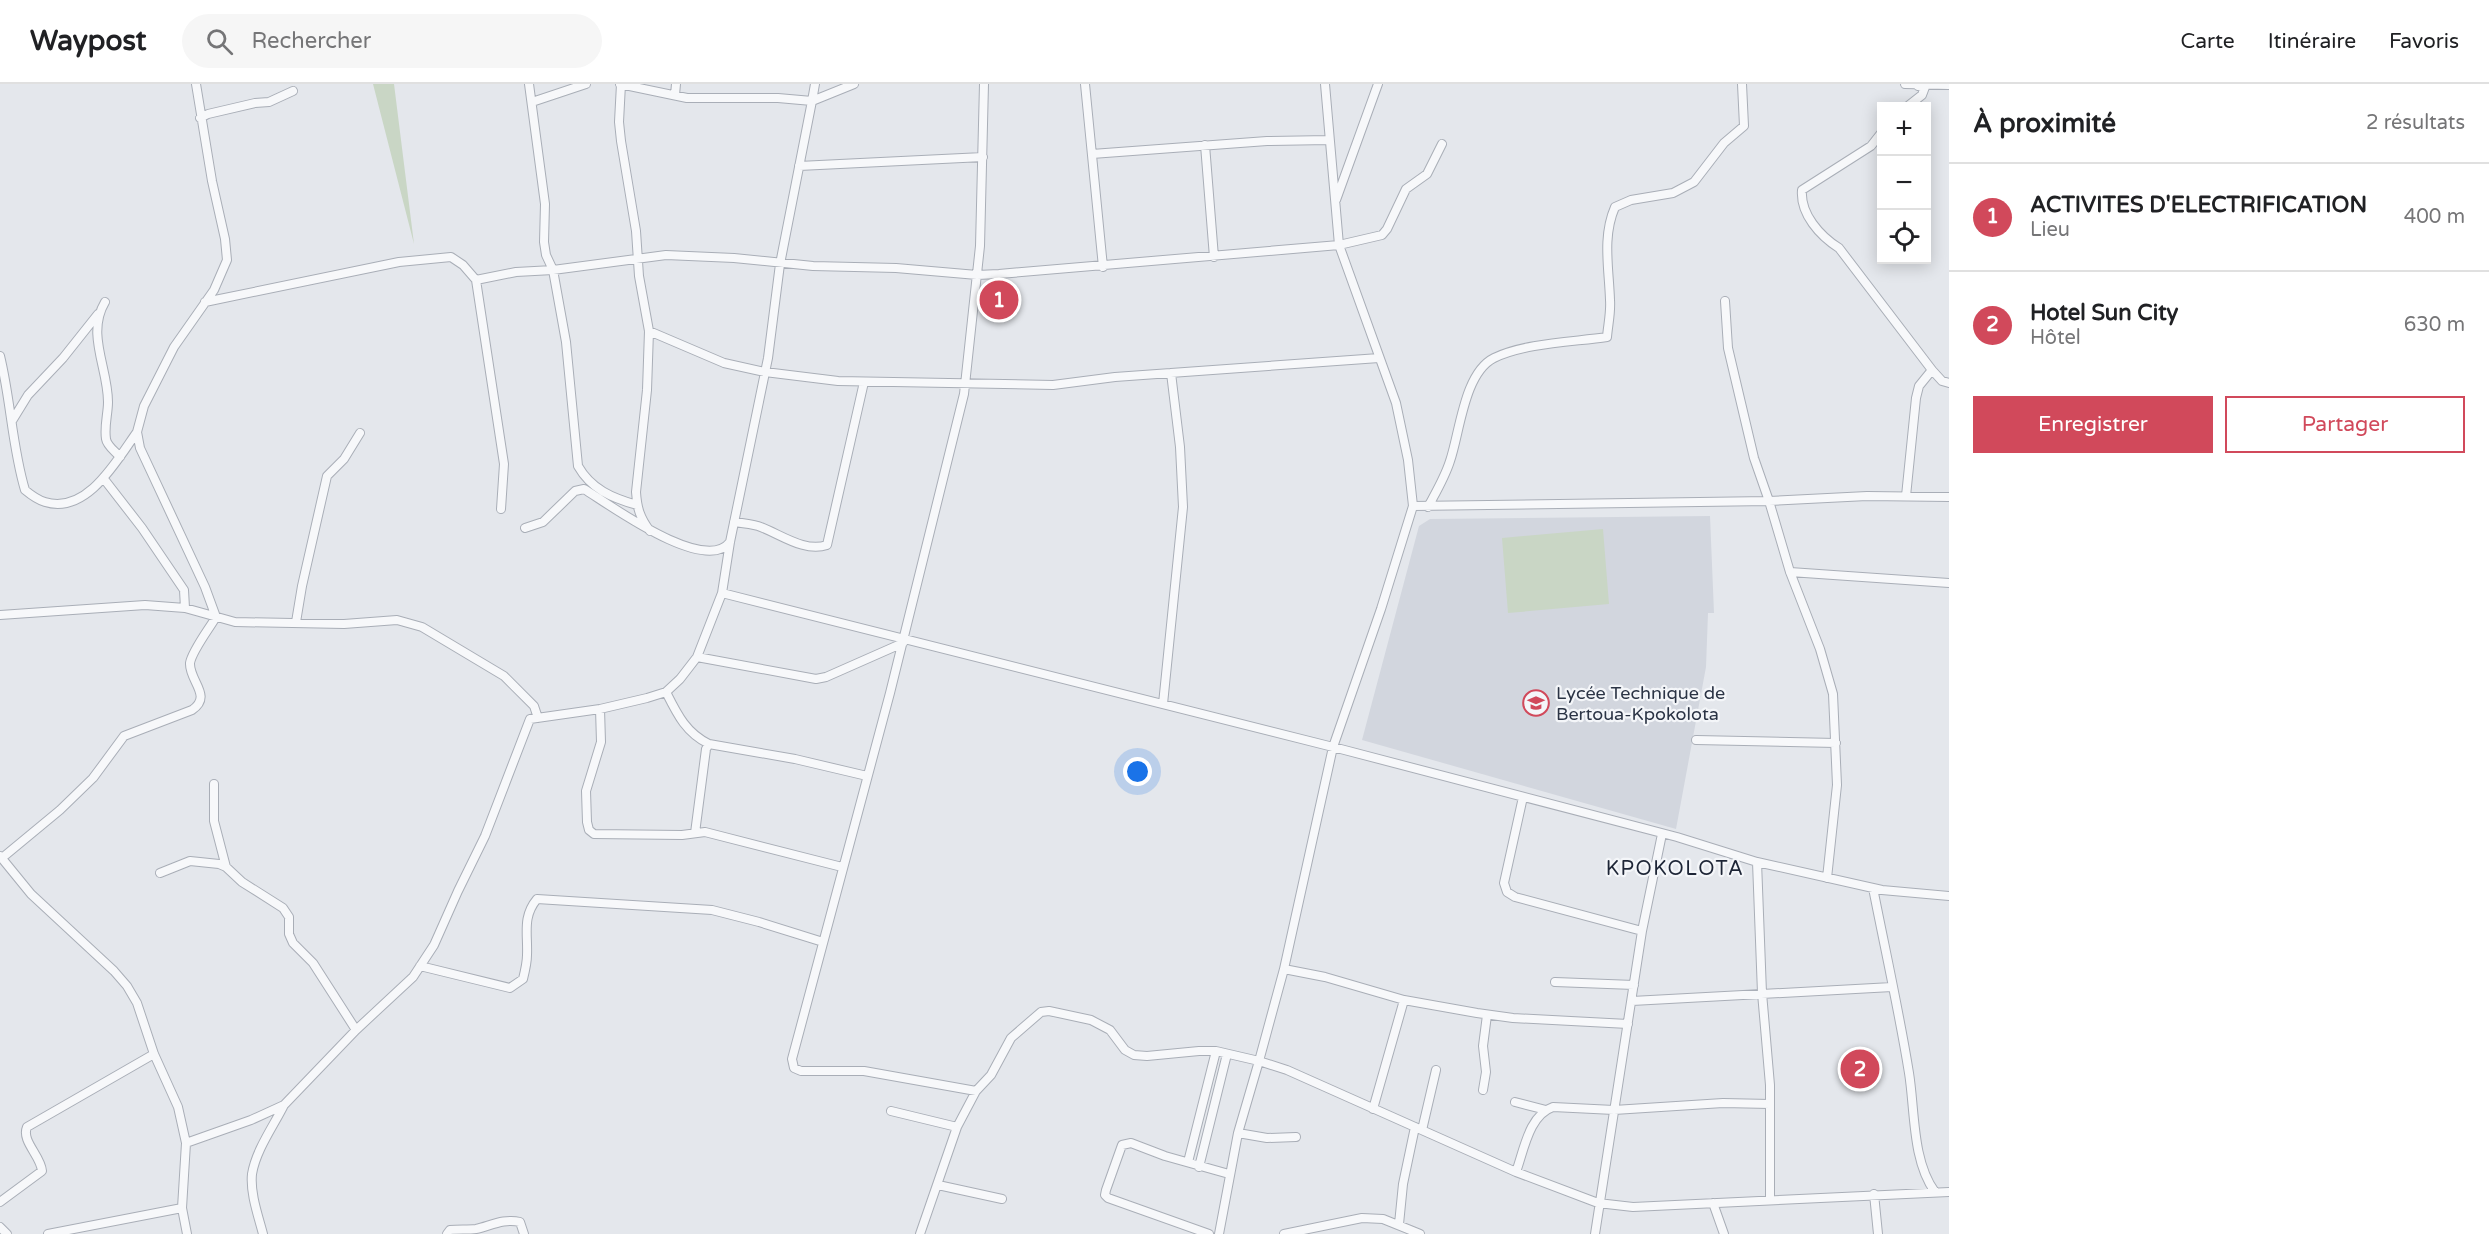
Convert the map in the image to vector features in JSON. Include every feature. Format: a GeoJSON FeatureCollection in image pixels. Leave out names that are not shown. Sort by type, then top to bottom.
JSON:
{"type":"FeatureCollection","features":[{"type":"Feature","properties":{"kind":"street"},"geometry":{"type":"LineString","coordinates":[[0,356],[18,468],[25,490],[45,502],[60,505],[90,493],[104,478],[137,432],[144,406],[174,347],[214,290],[227,260],[225,239],[200,118],[196,84]]}},
{"type":"Feature","properties":{"kind":"street"},"geometry":{"type":"LineString","coordinates":[[529,84],[545,204],[544,242],[546,255],[553,270],[566,342],[578,466],[586,480],[613,499],[637,505]]}},
{"type":"Feature","properties":{"kind":"street"},"geometry":{"type":"LineString","coordinates":[[532,102],[586,84]]}},
{"type":"Feature","properties":{"kind":"street"},"geometry":{"type":"LineString","coordinates":[[650,531],[641,519],[636,492],[647,390],[649,331],[620,131],[620,84],[687,98],[778,98],[812,101],[854,84]]}},
{"type":"Feature","properties":{"kind":"street"},"geometry":{"type":"LineString","coordinates":[[675,95],[676,84]]}},
{"type":"Feature","properties":{"kind":"street"},"geometry":{"type":"LineString","coordinates":[[263,1234],[254,1199],[252,1175],[256,1158],[284,1106],[356,1030],[413,977],[435,945],[485,836],[530,719],[600,709],[666,692],[680,679],[697,657],[722,593],[730,542],[765,372],[780,264],[815,84]]}},
{"type":"Feature","properties":{"kind":"street"},"geometry":{"type":"LineString","coordinates":[[976,1090],[864,1071],[801,1071],[794,1068],[792,1059],[903,641],[965,384],[977,275],[984,84]]}},
{"type":"Feature","properties":{"kind":"street"},"geometry":{"type":"LineString","coordinates":[[1085,84],[1103,267]]}},
{"type":"Feature","properties":{"kind":"street"},"geometry":{"type":"LineString","coordinates":[[1219,1234],[1238,1134],[1284,969],[1333,747],[1381,609],[1413,506],[1408,460],[1395,403],[1339,245],[1325,84]]}},
{"type":"Feature","properties":{"kind":"street"},"geometry":{"type":"LineString","coordinates":[[1335,203],[1378,84]]}},
{"type":"Feature","properties":{"kind":"street"},"geometry":{"type":"LineString","coordinates":[[1428,507],[1450,461],[1472,384],[1484,366],[1494,358],[1522,349],[1607,337],[1610,302],[1606,261],[1608,223],[1614,207],[1631,200],[1673,193],[1699,177],[1724,143],[1744,126],[1742,84]]}},
{"type":"Feature","properties":{"kind":"street"},"geometry":{"type":"LineString","coordinates":[[1905,84],[1949,85]]}},
{"type":"Feature","properties":{"kind":"street"},"geometry":{"type":"LineString","coordinates":[[1913,102],[1922,95],[1924,87],[1915,85]]}},
{"type":"Feature","properties":{"kind":"street"},"geometry":{"type":"LineString","coordinates":[[200,118],[236,107],[269,102],[293,90]]}},
{"type":"Feature","properties":{"kind":"street"},"geometry":{"type":"LineString","coordinates":[[1877,138],[1871,147],[1802,190],[1801,200],[1807,217],[1831,243],[1839,248],[1930,374],[1946,382]]}},
{"type":"Feature","properties":{"kind":"street"},"geometry":{"type":"LineString","coordinates":[[1092,154],[1205,145],[1329,140]]}},
{"type":"Feature","properties":{"kind":"street"},"geometry":{"type":"LineString","coordinates":[[476,279],[516,272],[553,270],[677,255],[734,258],[780,264],[896,268],[977,275],[1103,267],[1339,245],[1382,235],[1406,189],[1427,174],[1442,144]]}},
{"type":"Feature","properties":{"kind":"street"},"geometry":{"type":"LineString","coordinates":[[1205,145],[1214,257]]}},
{"type":"Feature","properties":{"kind":"street"},"geometry":{"type":"LineString","coordinates":[[800,166],[983,157]]}},
{"type":"Feature","properties":{"kind":"street"},"geometry":{"type":"LineString","coordinates":[[205,302],[399,262],[451,257],[464,265],[476,279],[504,464],[501,509]]}},
{"type":"Feature","properties":{"kind":"street"},"geometry":{"type":"LineString","coordinates":[[1725,301],[1728,348],[1754,458],[1790,572],[1820,649],[1833,694],[1837,785],[1827,878]]}},
{"type":"Feature","properties":{"kind":"street"},"geometry":{"type":"LineString","coordinates":[[12,421],[28,395],[68,352],[105,302]]}},
{"type":"Feature","properties":{"kind":"street"},"geometry":{"type":"LineString","coordinates":[[98,314],[97,343],[108,400],[106,442],[120,457]]}},
{"type":"Feature","properties":{"kind":"street"},"geometry":{"type":"LineString","coordinates":[[649,331],[724,363],[765,372],[864,381],[1053,385],[1171,373],[1379,358]]}},
{"type":"Feature","properties":{"kind":"street"},"geometry":{"type":"LineString","coordinates":[[1163,704],[1183,507],[1180,447],[1171,373]]}},
{"type":"Feature","properties":{"kind":"street"},"geometry":{"type":"LineString","coordinates":[[1906,496],[1916,398],[1919,386],[1930,374]]}},
{"type":"Feature","properties":{"kind":"street"},"geometry":{"type":"LineString","coordinates":[[734,522],[757,526],[799,544],[826,545],[864,381]]}},
{"type":"Feature","properties":{"kind":"street"},"geometry":{"type":"LineString","coordinates":[[137,432],[140,448],[205,587],[216,617]]}},
{"type":"Feature","properties":{"kind":"street"},"geometry":{"type":"LineString","coordinates":[[296,622],[327,476],[344,459],[360,433]]}},
{"type":"Feature","properties":{"kind":"street"},"geometry":{"type":"LineString","coordinates":[[104,478],[142,528],[184,590],[185,608]]}},
{"type":"Feature","properties":{"kind":"street"},"geometry":{"type":"LineString","coordinates":[[525,528],[543,522],[575,491],[584,489],[650,531],[706,553],[724,549],[730,542]]}},
{"type":"Feature","properties":{"kind":"street"},"geometry":{"type":"LineString","coordinates":[[1413,506],[1769,501],[1867,496],[1949,497]]}},
{"type":"Feature","properties":{"kind":"street"},"geometry":{"type":"LineString","coordinates":[[1790,572],[1949,583]]}},
{"type":"Feature","properties":{"kind":"street"},"geometry":{"type":"LineString","coordinates":[[722,593],[903,641],[1333,747],[1662,834],[1757,862],[1873,888],[1949,896]]}},
{"type":"Feature","properties":{"kind":"street"},"geometry":{"type":"LineString","coordinates":[[0,615],[145,605],[185,608],[236,622],[344,624],[397,620],[422,627],[504,676],[534,705],[538,718]]}},
{"type":"Feature","properties":{"kind":"street"},"geometry":{"type":"LineString","coordinates":[[187,1234],[182,1208],[186,1143],[178,1107],[154,1054],[137,1003],[128,986],[32,894],[1,857],[60,810],[93,778],[124,736],[199,706],[200,689],[190,666],[192,658],[216,617]]}},
{"type":"Feature","properties":{"kind":"street"},"geometry":{"type":"LineString","coordinates":[[697,657],[816,679],[826,677],[903,641]]}},
{"type":"Feature","properties":{"kind":"street"},"geometry":{"type":"LineString","coordinates":[[666,692],[682,724],[698,739],[709,744],[795,759],[867,776]]}},
{"type":"Feature","properties":{"kind":"street"},"geometry":{"type":"LineString","coordinates":[[600,709],[602,742],[586,791],[586,822],[589,830],[594,834],[705,832],[842,867]]}},
{"type":"Feature","properties":{"kind":"street"},"geometry":{"type":"LineString","coordinates":[[1696,740],[1836,743]]}},
{"type":"Feature","properties":{"kind":"street"},"geometry":{"type":"LineString","coordinates":[[695,833],[706,749],[709,744]]}},
{"type":"Feature","properties":{"kind":"street"},"geometry":{"type":"LineString","coordinates":[[213,784],[214,821],[226,867],[242,882],[283,908],[288,916],[292,943],[313,963],[356,1030]]}},
{"type":"Feature","properties":{"kind":"street"},"geometry":{"type":"LineString","coordinates":[[1523,797],[1504,883],[1508,892],[1515,897],[1642,931]]}},
{"type":"Feature","properties":{"kind":"street"},"geometry":{"type":"LineString","coordinates":[[1595,1234],[1642,931],[1662,834]]}},
{"type":"Feature","properties":{"kind":"street"},"geometry":{"type":"LineString","coordinates":[[160,873],[190,861],[226,867]]}},
{"type":"Feature","properties":{"kind":"street"},"geometry":{"type":"LineString","coordinates":[[1757,862],[1762,993],[1770,1104],[1770,1199]]}},
{"type":"Feature","properties":{"kind":"street"},"geometry":{"type":"LineString","coordinates":[[1873,888],[1909,1073],[1919,1148],[1926,1180],[1935,1192]]}},
{"type":"Feature","properties":{"kind":"street"},"geometry":{"type":"LineString","coordinates":[[420,966],[510,988],[523,979],[528,957],[525,927],[529,909],[537,899],[712,910],[822,942]]}},
{"type":"Feature","properties":{"kind":"street"},"geometry":{"type":"LineString","coordinates":[[1284,969],[1325,977],[1404,1000],[1487,1015],[1628,1024]]}},
{"type":"Feature","properties":{"kind":"street"},"geometry":{"type":"LineString","coordinates":[[1555,982],[1634,986]]}},
{"type":"Feature","properties":{"kind":"street"},"geometry":{"type":"LineString","coordinates":[[1632,1001],[1892,987]]}},
{"type":"Feature","properties":{"kind":"street"},"geometry":{"type":"LineString","coordinates":[[1373,1108],[1404,1000]]}},
{"type":"Feature","properties":{"kind":"street"},"geometry":{"type":"LineString","coordinates":[[920,1234],[957,1126],[976,1090],[991,1075],[1011,1038],[1041,1012],[1049,1011],[1090,1020],[1110,1030],[1125,1050],[1134,1055],[1148,1056],[1199,1050],[1216,1051],[1287,1070],[1516,1172],[1598,1203],[1633,1207],[1949,1192]]}},
{"type":"Feature","properties":{"kind":"street"},"geometry":{"type":"LineString","coordinates":[[1483,1090],[1486,1072],[1483,1046],[1487,1015]]}},
{"type":"Feature","properties":{"kind":"street"},"geometry":{"type":"LineString","coordinates":[[1188,1162],[1216,1051]]}},
{"type":"Feature","properties":{"kind":"street"},"geometry":{"type":"LineString","coordinates":[[0,1202],[42,1171],[42,1163],[27,1138],[25,1132],[27,1127],[154,1054]]}},
{"type":"Feature","properties":{"kind":"street"},"geometry":{"type":"LineString","coordinates":[[1199,1167],[1227,1054]]}},
{"type":"Feature","properties":{"kind":"street"},"geometry":{"type":"LineString","coordinates":[[1399,1224],[1403,1184],[1436,1070]]}},
{"type":"Feature","properties":{"kind":"street"},"geometry":{"type":"LineString","coordinates":[[1515,1102],[1546,1110],[1560,1107],[1614,1110],[1723,1103],[1770,1104]]}},
{"type":"Feature","properties":{"kind":"street"},"geometry":{"type":"LineString","coordinates":[[186,1143],[284,1106]]}},
{"type":"Feature","properties":{"kind":"street"},"geometry":{"type":"LineString","coordinates":[[1516,1172],[1535,1120],[1546,1110]]}},
{"type":"Feature","properties":{"kind":"street"},"geometry":{"type":"LineString","coordinates":[[891,1111],[957,1126]]}},
{"type":"Feature","properties":{"kind":"street"},"geometry":{"type":"LineString","coordinates":[[1238,1134],[1267,1138],[1296,1137]]}},
{"type":"Feature","properties":{"kind":"street"},"geometry":{"type":"LineString","coordinates":[[1209,1234],[1196,1232],[1105,1195],[1122,1145],[1125,1143],[1131,1143],[1199,1167],[1229,1174]]}},
{"type":"Feature","properties":{"kind":"street"},"geometry":{"type":"LineString","coordinates":[[938,1185],[1002,1198]]}},
{"type":"Feature","properties":{"kind":"street"},"geometry":{"type":"LineString","coordinates":[[1874,1194],[1878,1234]]}},
{"type":"Feature","properties":{"kind":"street"},"geometry":{"type":"LineString","coordinates":[[1713,1203],[1724,1234]]}},
{"type":"Feature","properties":{"kind":"street"},"geometry":{"type":"LineString","coordinates":[[48,1234],[182,1208]]}},
{"type":"Feature","properties":{"kind":"street"},"geometry":{"type":"LineString","coordinates":[[1284,1234],[1314,1231],[1362,1218],[1399,1224],[1420,1234]]}},
{"type":"Feature","properties":{"kind":"street"},"geometry":{"type":"LineString","coordinates":[[447,1234],[450,1230],[473,1230],[493,1223],[516,1221],[520,1222],[524,1234]]}},
{"type":"Feature","properties":{"kind":"street"},"geometry":{"type":"LineString","coordinates":[[0,1227],[7,1234]]}},
{"type":"Feature","properties":{"kind":"shaded area","name":"Lycée Technique de Bertoua-Kpokolota"},"geometry":{"type":"Polygon","coordinates":[[[1710,516],[1714,613],[1708,613],[1706,667],[1676,829],[1362,740],[1419,526],[1430,519],[1710,516]]]}},
{"type":"Feature","properties":{"kind":"green space"},"geometry":{"type":"Polygon","coordinates":[[[373,84],[394,84],[414,244],[373,84]]]}},
{"type":"Feature","properties":{"kind":"green space"},"geometry":{"type":"Polygon","coordinates":[[[1603,529],[1609,604],[1508,613],[1502,538],[1603,529]]]}},
{"type":"Feature","properties":{"kind":"place","name":"ACTIVITES D'ELECTRIFICATION"},"geometry":{"type":"Point","coordinates":[999,300]}},
{"type":"Feature","properties":{"kind":"place","name":"Lycée Technique de Bertoua-Kpokolota"},"geometry":{"type":"Point","coordinates":[1536,703]}},
{"type":"Feature","properties":{"kind":"place","name":"Hotel Sun City"},"geometry":{"type":"Point","coordinates":[1860,1069]}},
{"type":"Feature","properties":{"kind":"district","name":"KPOKOLOTA"},"geometry":{"type":"Point","coordinates":[1675,868]}}]}
